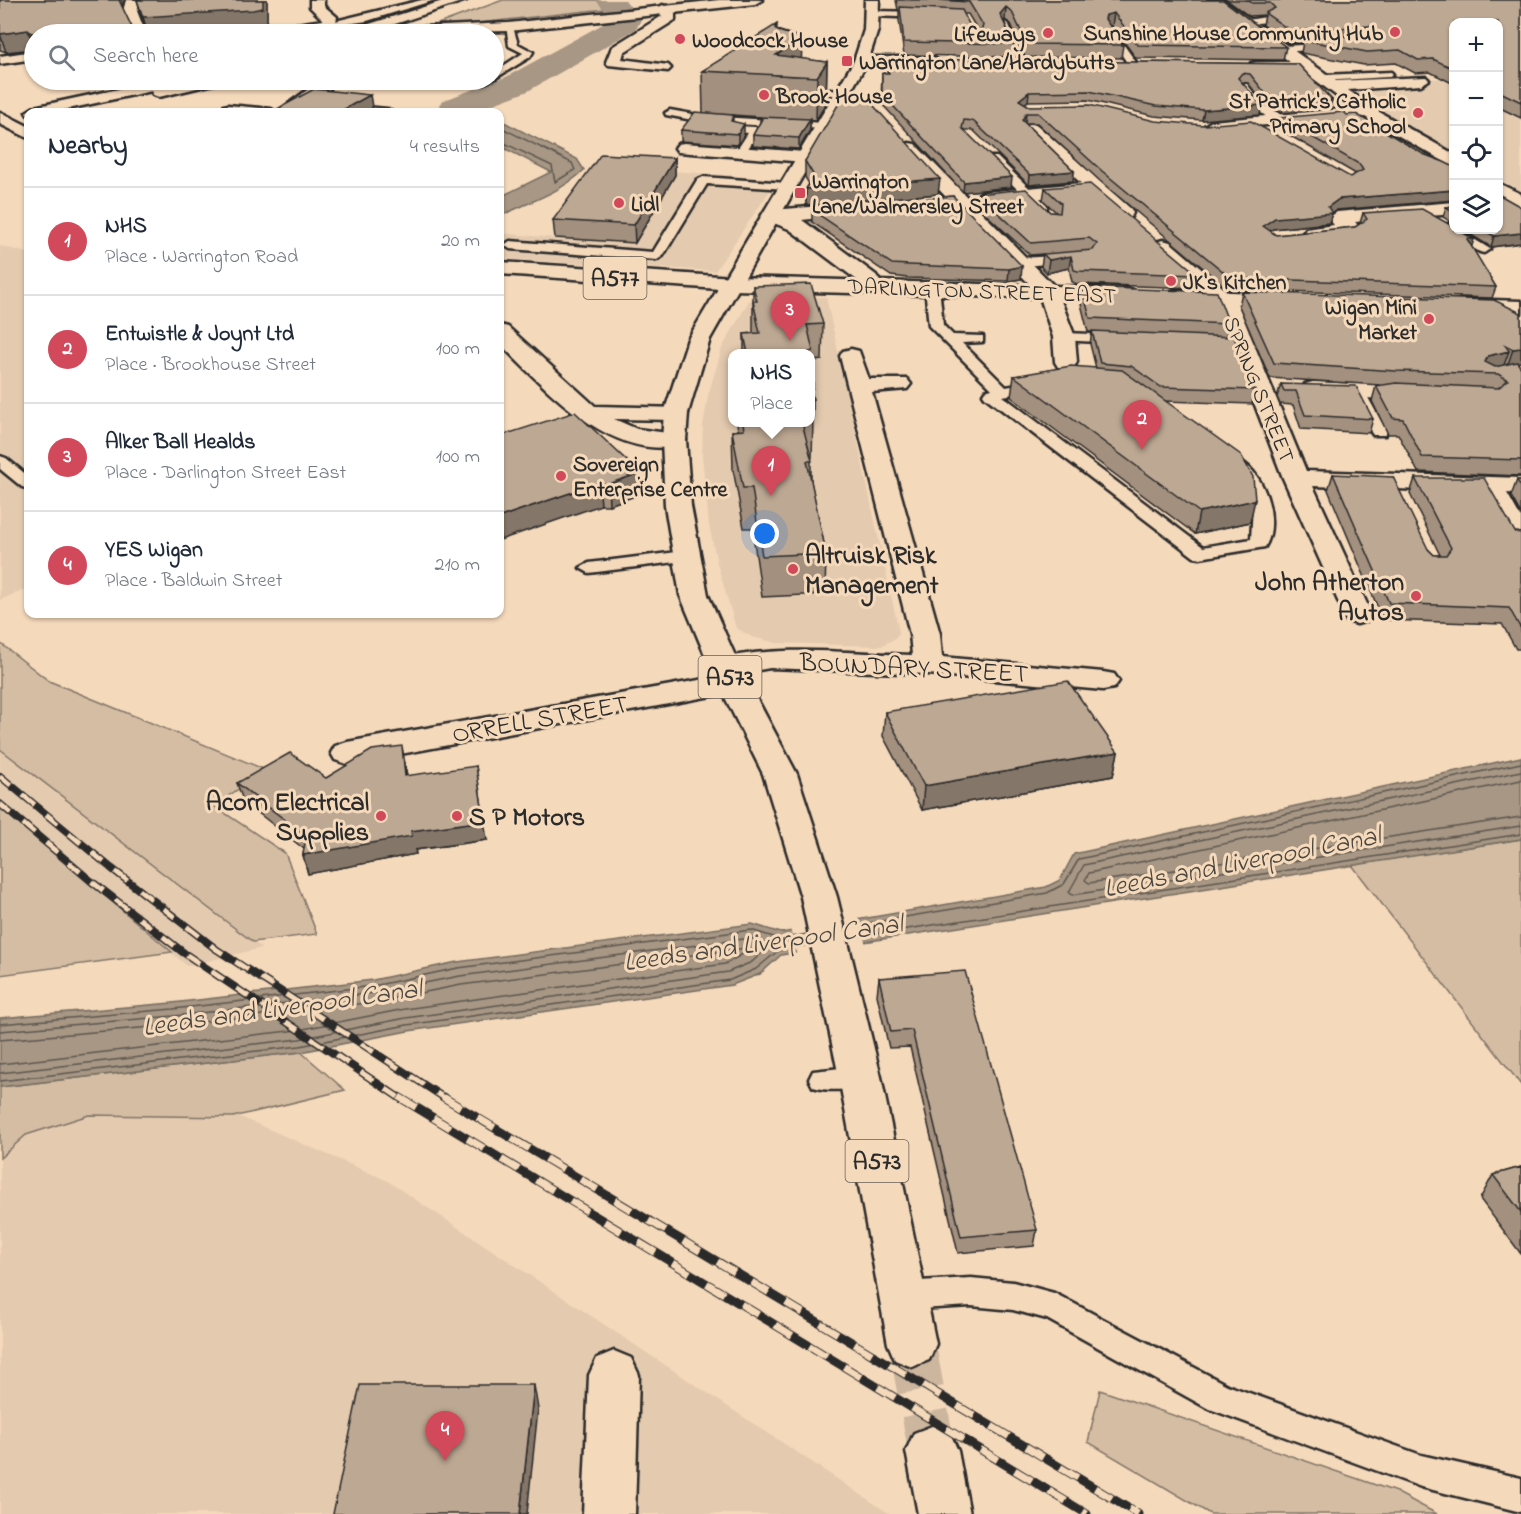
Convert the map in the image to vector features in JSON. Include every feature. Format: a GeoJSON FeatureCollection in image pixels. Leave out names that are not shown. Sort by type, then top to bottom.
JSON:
{"type":"FeatureCollection","features":[{"type":"Feature","properties":{"kind":"main road"},"geometry":{"type":"LineString","coordinates":[[133,0],[131,19],[134,24]]}},
{"type":"Feature","properties":{"kind":"main road"},"geometry":{"type":"LineString","coordinates":[[317,0],[317,7],[331,19],[327,24]]}},
{"type":"Feature","properties":{"kind":"main road"},"geometry":{"type":"LineString","coordinates":[[504,27],[755,0]]}},
{"type":"Feature","properties":{"kind":"main road"},"geometry":{"type":"LineString","coordinates":[[1215,0],[1368,112],[1449,159]]}},
{"type":"Feature","properties":{"kind":"main road"},"geometry":{"type":"LineString","coordinates":[[410,24],[467,2]]}},
{"type":"Feature","properties":{"kind":"main road"},"geometry":{"type":"LineString","coordinates":[[388,24],[467,2]]}},
{"type":"Feature","properties":{"kind":"main road","name":"A573"},"geometry":{"type":"LineString","coordinates":[[872,7],[861,61],[787,186],[776,216],[699,339],[675,427],[678,506],[685,556],[694,595],[729,675],[780,774],[821,905],[839,978],[841,1078],[902,1296],[912,1344]]}},
{"type":"Feature","properties":{"kind":"main road"},"geometry":{"type":"LineString","coordinates":[[663,9],[670,18],[617,50],[613,62],[663,68]]}},
{"type":"Feature","properties":{"kind":"main road"},"geometry":{"type":"LineString","coordinates":[[0,60],[24,56]]}},
{"type":"Feature","properties":{"kind":"main road"},"geometry":{"type":"LineString","coordinates":[[861,61],[948,61]]}},
{"type":"Feature","properties":{"kind":"main road"},"geometry":{"type":"LineString","coordinates":[[1002,62],[1029,62]]}},
{"type":"Feature","properties":{"kind":"main road"},"geometry":{"type":"LineString","coordinates":[[1113,64],[1149,65]]}},
{"type":"Feature","properties":{"kind":"main road"},"geometry":{"type":"LineString","coordinates":[[1244,66],[1309,67]]}},
{"type":"Feature","properties":{"kind":"main road"},"geometry":{"type":"LineString","coordinates":[[1328,82],[1421,80]]}},
{"type":"Feature","properties":{"kind":"main road"},"geometry":{"type":"LineString","coordinates":[[52,108],[134,90]]}},
{"type":"Feature","properties":{"kind":"main road"},"geometry":{"type":"LineString","coordinates":[[90,108],[169,90]]}},
{"type":"Feature","properties":{"kind":"main road"},"geometry":{"type":"LineString","coordinates":[[292,108],[321,90]]}},
{"type":"Feature","properties":{"kind":"main road"},"geometry":{"type":"LineString","coordinates":[[842,93],[860,96]]}},
{"type":"Feature","properties":{"kind":"main road"},"geometry":{"type":"LineString","coordinates":[[1191,126],[1254,123],[1368,112]]}},
{"type":"Feature","properties":{"kind":"main road"},"geometry":{"type":"LineString","coordinates":[[13,129],[24,118]]}},
{"type":"Feature","properties":{"kind":"main road"},"geometry":{"type":"LineString","coordinates":[[1254,123],[1282,140]]}},
{"type":"Feature","properties":{"kind":"main road","name":"SPRING STREET"},"geometry":{"type":"LineString","coordinates":[[1031,129],[1093,187],[1224,298],[1234,343],[1278,388],[1296,478],[1357,615]]}},
{"type":"Feature","properties":{"kind":"main road"},"geometry":{"type":"LineString","coordinates":[[901,139],[957,200],[1022,262],[1049,292],[1064,337],[1064,374]]}},
{"type":"Feature","properties":{"kind":"main road"},"geometry":{"type":"LineString","coordinates":[[684,148],[805,157]]}},
{"type":"Feature","properties":{"kind":"main road"},"geometry":{"type":"LineString","coordinates":[[935,202],[1093,187]]}},
{"type":"Feature","properties":{"kind":"main road"},"geometry":{"type":"LineString","coordinates":[[1503,191],[1521,204]]}},
{"type":"Feature","properties":{"kind":"main road"},"geometry":{"type":"LineString","coordinates":[[1503,206],[1521,204]]}},
{"type":"Feature","properties":{"kind":"main road"},"geometry":{"type":"LineString","coordinates":[[776,216],[870,208]]}},
{"type":"Feature","properties":{"kind":"main road"},"geometry":{"type":"LineString","coordinates":[[1296,235],[1352,229],[1337,218],[1449,208]]}},
{"type":"Feature","properties":{"kind":"main road"},"geometry":{"type":"LineString","coordinates":[[776,216],[796,225],[869,279],[873,286]]}},
{"type":"Feature","properties":{"kind":"main road","name":"A577"},"geometry":{"type":"LineString","coordinates":[[504,268],[731,285]]}},
{"type":"Feature","properties":{"kind":"main road","name":"DARLINGTON STREET EAST"},"geometry":{"type":"LineString","coordinates":[[731,285],[932,287],[1306,300]]}},
{"type":"Feature","properties":{"kind":"main road"},"geometry":{"type":"LineString","coordinates":[[1445,305],[1521,307]]}},
{"type":"Feature","properties":{"kind":"main road"},"geometry":{"type":"LineString","coordinates":[[1496,306],[1521,322]]}},
{"type":"Feature","properties":{"kind":"main road"},"geometry":{"type":"LineString","coordinates":[[504,336],[576,413],[637,436],[675,427]]}},
{"type":"Feature","properties":{"kind":"main road"},"geometry":{"type":"LineString","coordinates":[[851,357],[925,634],[928,665]]}},
{"type":"Feature","properties":{"kind":"main road"},"geometry":{"type":"LineString","coordinates":[[859,386],[899,384]]}},
{"type":"Feature","properties":{"kind":"main road"},"geometry":{"type":"LineString","coordinates":[[1278,388],[1388,392]]}},
{"type":"Feature","properties":{"kind":"main road"},"geometry":{"type":"LineString","coordinates":[[1296,478],[1397,488],[1521,486]]}},
{"type":"Feature","properties":{"kind":"main road"},"geometry":{"type":"LineString","coordinates":[[1488,485],[1521,541]]}},
{"type":"Feature","properties":{"kind":"main road","name":"BOUNDARY STREET"},"geometry":{"type":"LineString","coordinates":[[729,675],[770,659],[928,665],[1103,681]]}},
{"type":"Feature","properties":{"kind":"main road","name":"ORRELL STREET"},"geometry":{"type":"LineString","coordinates":[[347,753],[729,675]]}},
{"type":"Feature","properties":{"kind":"main road"},"geometry":{"type":"LineString","coordinates":[[609,1514],[614,1375]]}},
{"type":"Feature","properties":{"kind":"main road"},"geometry":{"type":"LineString","coordinates":[[932,1450],[944,1514]]}},
{"type":"Feature","properties":{"kind":"lane"},"geometry":{"type":"LineString","coordinates":[[390,12],[421,0]]}},
{"type":"Feature","properties":{"kind":"lane"},"geometry":{"type":"LineString","coordinates":[[327,24],[390,12],[431,0]]}},
{"type":"Feature","properties":{"kind":"lane"},"geometry":{"type":"LineString","coordinates":[[872,7],[935,15]]}},
{"type":"Feature","properties":{"kind":"lane"},"geometry":{"type":"LineString","coordinates":[[1245,21],[1266,20]]}},
{"type":"Feature","properties":{"kind":"lane"},"geometry":{"type":"LineString","coordinates":[[1005,25],[1029,62]]}},
{"type":"Feature","properties":{"kind":"lane"},"geometry":{"type":"LineString","coordinates":[[504,70],[527,55],[528,52],[514,46],[508,27]]}},
{"type":"Feature","properties":{"kind":"lane"},"geometry":{"type":"LineString","coordinates":[[1109,30],[1132,65]]}},
{"type":"Feature","properties":{"kind":"lane"},"geometry":{"type":"LineString","coordinates":[[1284,49],[1337,44]]}},
{"type":"Feature","properties":{"kind":"lane"},"geometry":{"type":"LineString","coordinates":[[799,74],[819,79],[816,91],[842,93]]}},
{"type":"Feature","properties":{"kind":"lane"},"geometry":{"type":"LineString","coordinates":[[1328,82],[1388,74]]}},
{"type":"Feature","properties":{"kind":"lane"},"geometry":{"type":"LineString","coordinates":[[1244,86],[1258,106],[1283,120]]}},
{"type":"Feature","properties":{"kind":"lane"},"geometry":{"type":"LineString","coordinates":[[301,103],[324,105]]}},
{"type":"Feature","properties":{"kind":"lane"},"geometry":{"type":"LineString","coordinates":[[336,107],[346,108]]}},
{"type":"Feature","properties":{"kind":"lane"},"geometry":{"type":"LineString","coordinates":[[670,112],[703,119],[824,126]]}},
{"type":"Feature","properties":{"kind":"lane"},"geometry":{"type":"LineString","coordinates":[[703,126],[755,130],[740,153]]}},
{"type":"Feature","properties":{"kind":"lane"},"geometry":{"type":"LineString","coordinates":[[983,149],[1054,220]]}},
{"type":"Feature","properties":{"kind":"lane"},"geometry":{"type":"LineString","coordinates":[[510,245],[657,256],[703,180],[787,186]]}},
{"type":"Feature","properties":{"kind":"lane"},"geometry":{"type":"LineString","coordinates":[[1416,210],[1484,249]]}},
{"type":"Feature","properties":{"kind":"lane"},"geometry":{"type":"LineString","coordinates":[[1022,262],[1088,257]]}},
{"type":"Feature","properties":{"kind":"lane"},"geometry":{"type":"LineString","coordinates":[[932,287],[936,326],[1003,392]]}},
{"type":"Feature","properties":{"kind":"lane"},"geometry":{"type":"LineString","coordinates":[[1064,337],[1131,339]]}},
{"type":"Feature","properties":{"kind":"lane"},"geometry":{"type":"LineString","coordinates":[[948,339],[978,339]]}},
{"type":"Feature","properties":{"kind":"lane"},"geometry":{"type":"LineString","coordinates":[[1064,374],[990,394],[1200,553],[1259,543],[1262,501],[1257,486],[1244,472],[1216,451]]}},
{"type":"Feature","properties":{"kind":"lane"},"geometry":{"type":"LineString","coordinates":[[1358,391],[1379,432]]}},
{"type":"Feature","properties":{"kind":"lane"},"geometry":{"type":"LineString","coordinates":[[0,461],[24,481]]}},
{"type":"Feature","properties":{"kind":"lane"},"geometry":{"type":"LineString","coordinates":[[589,568],[685,556]]}},
{"type":"Feature","properties":{"kind":"lane"},"geometry":{"type":"LineString","coordinates":[[902,1296],[972,1292],[1013,1296],[1054,1307],[1218,1396],[1420,1471],[1521,1495]]}},
{"type":"Feature","properties":{"kind":"shaded area"},"geometry":{"type":"Polygon","coordinates":[[[503,0],[597,0],[605,9],[469,24],[438,24],[503,0]]]}},
{"type":"Feature","properties":{"kind":"shaded area"},"geometry":{"type":"Polygon","coordinates":[[[1521,72],[1521,191],[1503,181],[1503,74],[1521,72]]]}},
{"type":"Feature","properties":{"kind":"shaded area","name":"St Patrick's Catholic Primary School"},"geometry":{"type":"Polygon","coordinates":[[[1449,77],[1449,152],[1350,93],[1352,87],[1449,77]]]}},
{"type":"Feature","properties":{"kind":"shaded area"},"geometry":{"type":"Polygon","coordinates":[[[605,166],[778,179],[715,271],[504,259],[504,233],[555,238],[605,166]]]}},
{"type":"Feature","properties":{"kind":"shaded area"},"geometry":{"type":"Polygon","coordinates":[[[0,246],[24,252],[24,590],[0,600],[0,246]]]}},
{"type":"Feature","properties":{"kind":"shaded area"},"geometry":{"type":"Polygon","coordinates":[[[762,296],[826,297],[899,632],[896,638],[881,646],[777,643],[752,637],[736,628],[717,563],[709,525],[702,455],[703,426],[708,396],[722,348],[749,301],[762,296]]]}},
{"type":"Feature","properties":{"kind":"shaded area"},"geometry":{"type":"Polygon","coordinates":[[[0,643],[49,681],[266,770],[214,806],[285,853],[317,934],[253,942],[0,749],[0,643]]]}},
{"type":"Feature","properties":{"kind":"shaded area"},"geometry":{"type":"Polygon","coordinates":[[[0,749],[262,948],[187,966],[0,808],[0,749]]]}},
{"type":"Feature","properties":{"kind":"shaded area"},"geometry":{"type":"Polygon","coordinates":[[[0,808],[172,952],[0,975],[0,808]]]}},
{"type":"Feature","properties":{"kind":"shaded area"},"geometry":{"type":"Polygon","coordinates":[[[1521,839],[1521,1085],[1352,865],[1521,839]]]}},
{"type":"Feature","properties":{"kind":"shaded area"},"geometry":{"type":"Polygon","coordinates":[[[301,1052],[345,1090],[233,1117],[89,1115],[26,1135],[0,1158],[0,1087],[301,1052]]]}},
{"type":"Feature","properties":{"kind":"shaded area"},"geometry":{"type":"Polygon","coordinates":[[[171,1087],[386,1180],[890,1514],[0,1514],[0,1139],[171,1087]]]}},
{"type":"Feature","properties":{"kind":"shaded area"},"geometry":{"type":"Polygon","coordinates":[[[1100,1390],[1396,1492],[1437,1514],[1210,1514],[1088,1442],[1100,1390]]]}},
{"type":"Feature","properties":{"kind":"water"},"geometry":{"type":"Polygon","coordinates":[[[634,17],[638,21],[480,108],[443,108],[493,90],[504,90],[504,85],[616,26],[615,19],[634,17]]]}},
{"type":"Feature","properties":{"kind":"water"},"geometry":{"type":"Polygon","coordinates":[[[504,122],[577,159],[584,170],[555,191],[504,214],[504,195],[551,172],[504,148],[504,122]]]}},
{"type":"Feature","properties":{"kind":"water","name":"Leeds and Liverpool Canal"},"geometry":{"type":"Polygon","coordinates":[[[1521,757],[1521,839],[781,955],[760,974],[732,985],[408,1031],[301,1052],[0,1087],[0,1018],[172,1003],[373,980],[457,962],[752,924],[781,933],[1046,887],[1060,880],[1074,854],[1521,757]]]}},
{"type":"Feature","properties":{"kind":"pier"},"geometry":{"type":"Polygon","coordinates":[[[857,915],[866,945],[797,956],[790,928],[857,915]]]}},
{"type":"Feature","properties":{"kind":"building"},"geometry":{"type":"Polygon","coordinates":[[[0,0],[119,0],[130,24],[24,24],[24,31],[0,34],[0,0]]]}},
{"type":"Feature","properties":{"kind":"building"},"geometry":{"type":"Polygon","coordinates":[[[137,0],[263,0],[263,8],[143,17],[137,0]]]}},
{"type":"Feature","properties":{"kind":"building"},"geometry":{"type":"Polygon","coordinates":[[[938,0],[1223,0],[1286,47],[1138,45],[1114,13],[1106,15],[1105,19],[1123,45],[1027,44],[1012,12],[1006,7],[1000,14],[1014,44],[904,42],[900,7],[962,10],[972,30],[982,29],[983,25],[969,2],[938,0]]]}},
{"type":"Feature","properties":{"kind":"building"},"geometry":{"type":"Polygon","coordinates":[[[1247,0],[1521,0],[1521,102],[1503,93],[1503,18],[1449,18],[1449,67],[1433,59],[1418,60],[1400,50],[1367,52],[1304,40],[1365,34],[1369,33],[1369,26],[1291,31],[1265,13],[1275,8],[1270,3],[1252,3],[1247,0]]]}},
{"type":"Feature","properties":{"kind":"building"},"geometry":{"type":"Polygon","coordinates":[[[777,24],[775,28],[778,31],[802,38],[776,55],[827,62],[817,77],[702,71],[777,24]]]}},
{"type":"Feature","properties":{"kind":"building"},"geometry":{"type":"Polygon","coordinates":[[[887,59],[1298,64],[1332,100],[1284,104],[1265,93],[1250,74],[1242,73],[1238,78],[1262,105],[1204,110],[1156,106],[1089,91],[1029,92],[1019,100],[1029,106],[1089,105],[1155,121],[1204,125],[1251,121],[1350,177],[1363,170],[1359,164],[1279,118],[1344,112],[1347,115],[1356,114],[1423,154],[1449,164],[1449,190],[1339,199],[1328,207],[1332,213],[1275,218],[1263,226],[1276,235],[1355,227],[1367,219],[1363,213],[1422,209],[1449,224],[1449,234],[1465,234],[1474,239],[1467,239],[1496,287],[1231,278],[1102,171],[1038,113],[1026,113],[1022,120],[1074,171],[1030,175],[973,121],[964,120],[962,128],[1012,177],[964,182],[882,94],[882,73],[889,73],[887,59]]]}},
{"type":"Feature","properties":{"kind":"building"},"geometry":{"type":"Polygon","coordinates":[[[312,90],[370,95],[346,108],[279,108],[312,90]]]}},
{"type":"Feature","properties":{"kind":"building"},"geometry":{"type":"Polygon","coordinates":[[[845,93],[864,95],[940,179],[806,189],[814,176],[805,161],[845,93]]]}},
{"type":"Feature","properties":{"kind":"building"},"geometry":{"type":"Polygon","coordinates":[[[695,112],[733,115],[731,121],[744,124],[738,134],[681,130],[695,112]]]}},
{"type":"Feature","properties":{"kind":"building"},"geometry":{"type":"Polygon","coordinates":[[[760,117],[810,119],[799,138],[753,135],[762,119],[760,117]]]}},
{"type":"Feature","properties":{"kind":"building"},"geometry":{"type":"Polygon","coordinates":[[[601,154],[675,158],[634,225],[553,220],[601,154]]]}},
{"type":"Feature","properties":{"kind":"building"},"geometry":{"type":"Polygon","coordinates":[[[1090,184],[1198,275],[1074,270],[1071,256],[1049,260],[1043,254],[1093,250],[1097,244],[1089,238],[1031,243],[978,194],[1026,189],[1050,212],[1060,213],[1061,203],[1045,188],[1090,184]]]}},
{"type":"Feature","properties":{"kind":"building"},"geometry":{"type":"Polygon","coordinates":[[[953,196],[1022,266],[1009,269],[892,264],[812,210],[953,196]]]}},
{"type":"Feature","properties":{"kind":"building"},"geometry":{"type":"Polygon","coordinates":[[[1503,197],[1521,207],[1521,233],[1494,236],[1490,234],[1503,234],[1503,197]]]}},
{"type":"Feature","properties":{"kind":"building"},"geometry":{"type":"Polygon","coordinates":[[[811,284],[823,324],[807,325],[813,349],[747,349],[744,334],[760,333],[753,301],[757,301],[753,286],[811,284]]]}},
{"type":"Feature","properties":{"kind":"building"},"geometry":{"type":"Polygon","coordinates":[[[1082,287],[1217,292],[1229,324],[1090,318],[1082,287]]]}},
{"type":"Feature","properties":{"kind":"building"},"geometry":{"type":"Polygon","coordinates":[[[1242,292],[1494,300],[1521,313],[1521,348],[1513,349],[1505,345],[1509,351],[1488,356],[1485,362],[1495,367],[1517,362],[1521,368],[1521,460],[1422,457],[1403,419],[1393,418],[1376,386],[1396,383],[1498,388],[1508,380],[1498,374],[1396,371],[1274,363],[1242,292]]]}},
{"type":"Feature","properties":{"kind":"building"},"geometry":{"type":"Polygon","coordinates":[[[1092,331],[1234,337],[1255,390],[1161,387],[1131,366],[1100,363],[1092,331]]]}},
{"type":"Feature","properties":{"kind":"building"},"geometry":{"type":"Polygon","coordinates":[[[1071,366],[1122,370],[1241,455],[1253,477],[1255,500],[1199,512],[1014,376],[1071,366]]]}},
{"type":"Feature","properties":{"kind":"building"},"geometry":{"type":"Polygon","coordinates":[[[1281,384],[1356,386],[1373,419],[1305,415],[1296,391],[1284,391],[1281,384]]]}},
{"type":"Feature","properties":{"kind":"building","name":"Sovereign Enterprise Centre"},"geometry":{"type":"Polygon","coordinates":[[[575,412],[640,473],[608,484],[599,483],[504,516],[504,435],[575,412]]]}},
{"type":"Feature","properties":{"kind":"building"},"geometry":{"type":"Polygon","coordinates":[[[744,427],[803,427],[812,461],[807,461],[826,553],[762,556],[752,488],[743,488],[732,431],[744,430],[744,427]]]}},
{"type":"Feature","properties":{"kind":"building"},"geometry":{"type":"Polygon","coordinates":[[[1333,474],[1393,477],[1428,549],[1434,555],[1446,555],[1451,548],[1415,478],[1484,478],[1515,532],[1521,533],[1521,629],[1509,608],[1389,603],[1333,474]]]}},
{"type":"Feature","properties":{"kind":"building"},"geometry":{"type":"Polygon","coordinates":[[[1068,681],[1118,752],[924,786],[885,712],[1068,681]]]}},
{"type":"Feature","properties":{"kind":"building"},"geometry":{"type":"Polygon","coordinates":[[[402,746],[405,776],[476,766],[484,821],[411,831],[412,836],[303,855],[306,836],[237,783],[290,753],[326,778],[372,750],[402,746]]]}},
{"type":"Feature","properties":{"kind":"building"},"geometry":{"type":"Polygon","coordinates":[[[965,971],[1037,1230],[961,1237],[912,1030],[891,1032],[879,978],[965,971]]]}},
{"type":"Feature","properties":{"kind":"building"},"geometry":{"type":"Polygon","coordinates":[[[1521,1167],[1521,1212],[1493,1175],[1521,1167]]]}},
{"type":"Feature","properties":{"kind":"building"},"geometry":{"type":"Polygon","coordinates":[[[360,1385],[534,1385],[520,1514],[333,1514],[360,1385]]]}},
{"type":"Feature","properties":{"kind":"waterway"},"geometry":{"type":"LineString","coordinates":[[504,89],[517,84],[626,23],[627,20],[610,0]]}},
{"type":"Feature","properties":{"kind":"waterway"},"geometry":{"type":"LineString","coordinates":[[454,108],[501,90]]}},
{"type":"Feature","properties":{"kind":"tunnel"},"geometry":{"type":"LineString","coordinates":[[912,1344],[932,1451]]}},
{"type":"Feature","properties":{"kind":"railway"},"geometry":{"type":"LineString","coordinates":[[0,776],[111,868],[216,949],[446,1099]]}},
{"type":"Feature","properties":{"kind":"railway"},"geometry":{"type":"LineString","coordinates":[[0,804],[91,881],[184,953],[401,1099]]}},
{"type":"Feature","properties":{"kind":"railway"},"geometry":{"type":"LineString","coordinates":[[399,1097],[1087,1514]]}},
{"type":"Feature","properties":{"kind":"railway"},"geometry":{"type":"LineString","coordinates":[[443,1097],[1138,1514]]}},
{"type":"Feature","properties":{"kind":"place","name":"Sunshine House Community Hub"},"geometry":{"type":"Point","coordinates":[1395,32]}},
{"type":"Feature","properties":{"kind":"place","name":"Lifeways"},"geometry":{"type":"Point","coordinates":[1048,33]}},
{"type":"Feature","properties":{"kind":"place","name":"Woodcock House"},"geometry":{"type":"Point","coordinates":[680,39]}},
{"type":"Feature","properties":{"kind":"place","name":"Warrington Lane/Hardybutts"},"geometry":{"type":"Point","coordinates":[847,61]}},
{"type":"Feature","properties":{"kind":"place","name":"Brook House"},"geometry":{"type":"Point","coordinates":[764,95]}},
{"type":"Feature","properties":{"kind":"place","name":"St Patrick's Catholic Primary School"},"geometry":{"type":"Point","coordinates":[1418,113]}},
{"type":"Feature","properties":{"kind":"place","name":"Warrington Lane/Walmersley Street"},"geometry":{"type":"Point","coordinates":[800,193]}},
{"type":"Feature","properties":{"kind":"place","name":"Lidl"},"geometry":{"type":"Point","coordinates":[619,203]}},
{"type":"Feature","properties":{"kind":"place","name":"JK's Kitchen"},"geometry":{"type":"Point","coordinates":[1171,281]}},
{"type":"Feature","properties":{"kind":"place","name":"Wigan Mini Market"},"geometry":{"type":"Point","coordinates":[1429,319]}},
{"type":"Feature","properties":{"kind":"place","name":"Alker Ball Healds"},"geometry":{"type":"Point","coordinates":[790,341]}},
{"type":"Feature","properties":{"kind":"place","name":"Entwistle & Joynt Ltd"},"geometry":{"type":"Point","coordinates":[1142,450]}},
{"type":"Feature","properties":{"kind":"place","name":"Sovereign Enterprise Centre"},"geometry":{"type":"Point","coordinates":[561,476]}},
{"type":"Feature","properties":{"kind":"place","name":"NHS"},"geometry":{"type":"Point","coordinates":[771,496]}},
{"type":"Feature","properties":{"kind":"place","name":"Altruisk Risk Management"},"geometry":{"type":"Point","coordinates":[793,569]}},
{"type":"Feature","properties":{"kind":"place","name":"John Atherton Autos"},"geometry":{"type":"Point","coordinates":[1416,596]}},
{"type":"Feature","properties":{"kind":"place","name":"Acorn Electrical Supplies"},"geometry":{"type":"Point","coordinates":[381,816]}},
{"type":"Feature","properties":{"kind":"place","name":"S P Motors"},"geometry":{"type":"Point","coordinates":[457,816]}},
{"type":"Feature","properties":{"kind":"place","name":"YES Wigan"},"geometry":{"type":"Point","coordinates":[445,1461]}}]}
